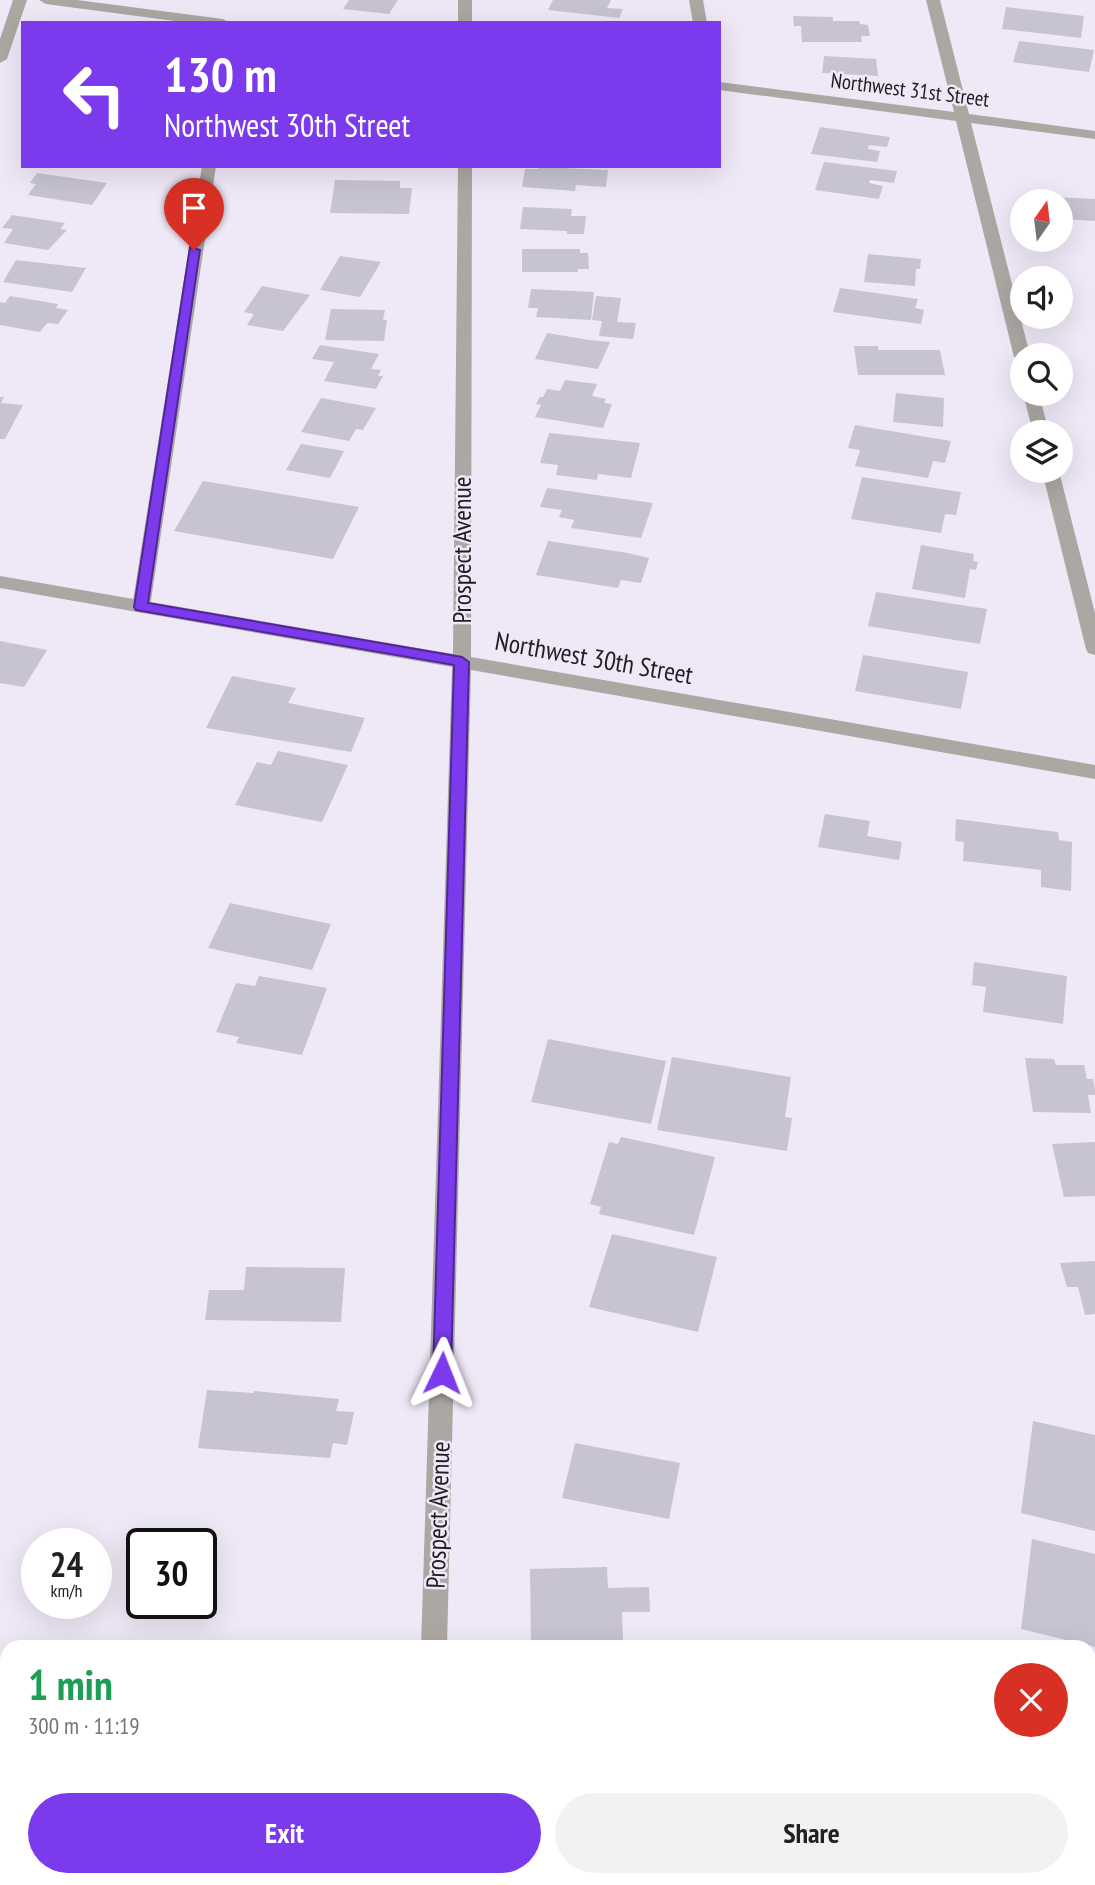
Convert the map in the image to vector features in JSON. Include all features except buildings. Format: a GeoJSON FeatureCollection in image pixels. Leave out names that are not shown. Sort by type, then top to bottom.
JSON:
{"type":"FeatureCollection","features":[{"type":"Feature","properties":{"kind":"street"},"geometry":{"type":"LineString","coordinates":[[0,59],[20,0]]}},
{"type":"Feature","properties":{"kind":"street"},"geometry":{"type":"LineString","coordinates":[[46,0],[208,21]]}},
{"type":"Feature","properties":{"kind":"street"},"geometry":{"type":"LineString","coordinates":[[465,0],[465,21]]}},
{"type":"Feature","properties":{"kind":"street"},"geometry":{"type":"LineString","coordinates":[[696,0],[700,21]]}},
{"type":"Feature","properties":{"kind":"street"},"geometry":{"type":"LineString","coordinates":[[933,0],[1018,343]]}},
{"type":"Feature","properties":{"kind":"street","name":"Northwest 31st Street"},"geometry":{"type":"LineString","coordinates":[[721,86],[1095,135]]}},
{"type":"Feature","properties":{"kind":"street"},"geometry":{"type":"LineString","coordinates":[[141,607],[209,168]]}},
{"type":"Feature","properties":{"kind":"street","name":"Prospect Avenue"},"geometry":{"type":"LineString","coordinates":[[435,1640],[462,662],[465,168]]}},
{"type":"Feature","properties":{"kind":"street"},"geometry":{"type":"LineString","coordinates":[[1054,483],[1095,649]]}},
{"type":"Feature","properties":{"kind":"street","name":"Northwest 30th Street"},"geometry":{"type":"LineString","coordinates":[[0,582],[1095,772]]}},
{"type":"Feature","properties":{"kind":"route"},"geometry":{"type":"LineString","coordinates":[[194,250],[141,607],[462,662],[442,1373]]}}]}
